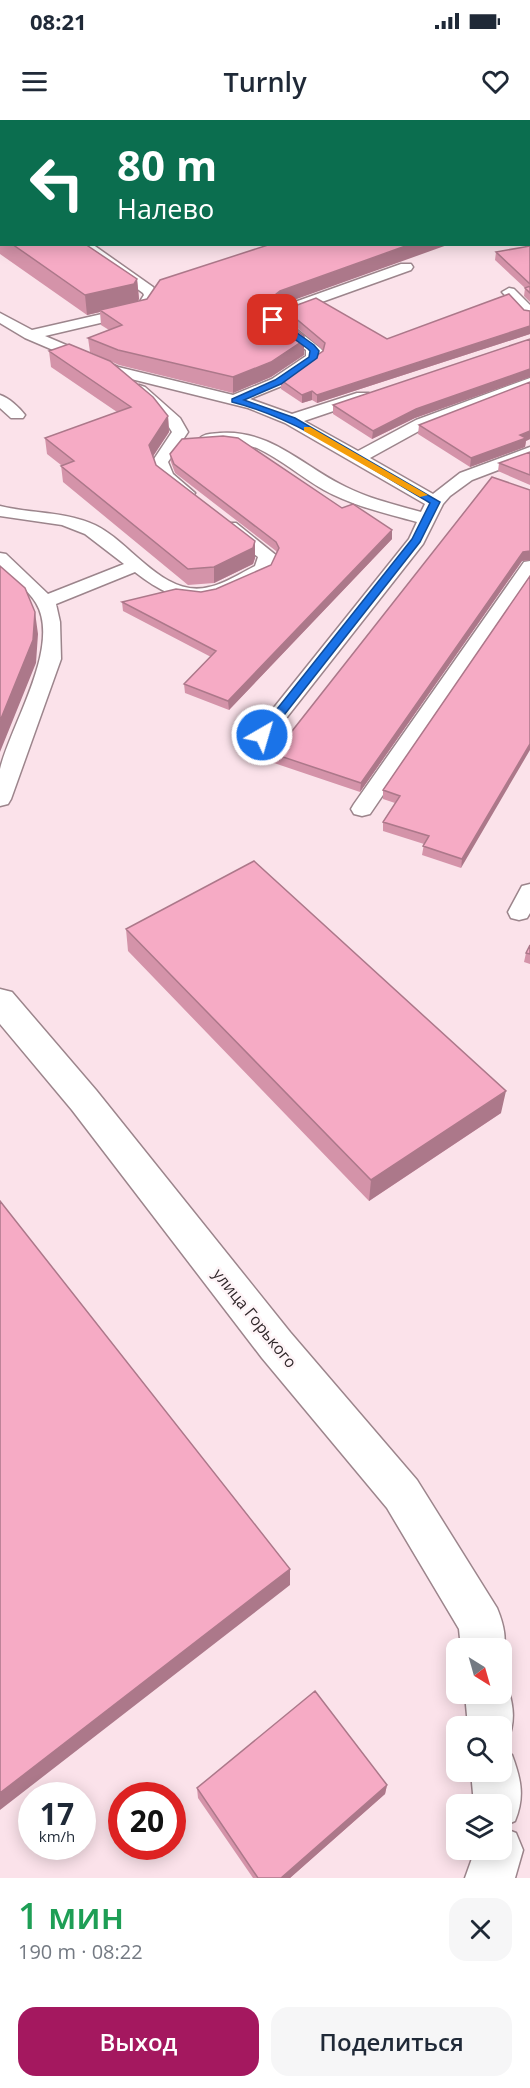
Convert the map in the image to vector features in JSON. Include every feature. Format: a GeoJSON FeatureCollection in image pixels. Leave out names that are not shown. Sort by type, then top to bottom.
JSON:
{"type":"FeatureCollection","features":[{"type":"Feature","properties":{"kind":"street","name":"улица Горького"},"geometry":{"type":"LineString","coordinates":[[0,1001],[84,1100],[276,1345],[402,1494],[481,1624],[482,1638]]}},
{"type":"Feature","properties":{"kind":"street"},"geometry":{"type":"LineString","coordinates":[[490,1878],[496,1860]]}},
{"type":"Feature","properties":{"kind":"lane"},"geometry":{"type":"LineString","coordinates":[[30,335],[142,309],[150,299],[152,295],[148,290],[85,246]]}},
{"type":"Feature","properties":{"kind":"lane"},"geometry":{"type":"LineString","coordinates":[[235,400],[278,382],[313,358],[315,351],[311,347],[273,320],[286,310],[406,267]]}},
{"type":"Feature","properties":{"kind":"lane"},"geometry":{"type":"LineString","coordinates":[[509,292],[530,314]]}},
{"type":"Feature","properties":{"kind":"lane"},"geometry":{"type":"LineString","coordinates":[[0,317],[30,335],[114,370],[254,405],[291,420],[358,459],[431,510]]}},
{"type":"Feature","properties":{"kind":"lane"},"geometry":{"type":"LineString","coordinates":[[114,370],[174,421],[180,432],[178,440]]}},
{"type":"Feature","properties":{"kind":"lane"},"geometry":{"type":"LineString","coordinates":[[358,459],[422,423],[530,383]]}},
{"type":"Feature","properties":{"kind":"lane"},"geometry":{"type":"LineString","coordinates":[[291,420],[382,389]]}},
{"type":"Feature","properties":{"kind":"lane"},"geometry":{"type":"LineString","coordinates":[[0,400],[17,414]]}},
{"type":"Feature","properties":{"kind":"lane"},"geometry":{"type":"LineString","coordinates":[[200,503],[165,476],[160,462],[164,450],[178,440],[236,438],[258,444],[286,458],[330,486],[373,505],[431,510]]}},
{"type":"Feature","properties":{"kind":"lane"},"geometry":{"type":"LineString","coordinates":[[262,735],[417,540],[431,510],[445,488],[530,452]]}},
{"type":"Feature","properties":{"kind":"lane"},"geometry":{"type":"LineString","coordinates":[[479,472],[499,480]]}},
{"type":"Feature","properties":{"kind":"lane"},"geometry":{"type":"LineString","coordinates":[[0,510],[15,515],[65,520],[91,530],[161,584],[183,594],[212,593],[263,569],[268,556],[218,517]]}},
{"type":"Feature","properties":{"kind":"lane"},"geometry":{"type":"LineString","coordinates":[[0,558],[45,602],[50,614],[51,659],[0,800]]}},
{"type":"Feature","properties":{"kind":"lane"},"geometry":{"type":"LineString","coordinates":[[45,602],[137,566]]}},
{"type":"Feature","properties":{"kind":"lane"},"geometry":{"type":"LineString","coordinates":[[362,808],[530,566]]}},
{"type":"Feature","properties":{"kind":"lane"},"geometry":{"type":"LineString","coordinates":[[519,912],[530,892]]}},
{"type":"Feature","properties":{"kind":"building"},"geometry":{"type":"Polygon","coordinates":[[[15,246],[88,246],[137,279],[134,284],[85,295],[15,246]]]}},
{"type":"Feature","properties":{"kind":"building"},"geometry":{"type":"Polygon","coordinates":[[[265,246],[405,246],[280,291],[264,304],[267,309],[304,336],[304,340],[271,362],[233,377],[118,350],[88,338],[122,325],[100,310],[147,299],[160,280],[265,246]]]}},
{"type":"Feature","properties":{"kind":"building"},"geometry":{"type":"Polygon","coordinates":[[[530,246],[530,284],[496,252],[530,246]]]}},
{"type":"Feature","properties":{"kind":"building"},"geometry":{"type":"Polygon","coordinates":[[[509,294],[524,310],[530,311],[530,326],[317,395],[312,391],[302,395],[281,380],[323,351],[325,343],[287,311],[292,307],[316,298],[387,339],[509,294]]]}},
{"type":"Feature","properties":{"kind":"building"},"geometry":{"type":"Polygon","coordinates":[[[530,339],[530,369],[416,409],[373,431],[333,405],[530,339]]]}},
{"type":"Feature","properties":{"kind":"building"},"geometry":{"type":"Polygon","coordinates":[[[69,344],[110,361],[153,397],[168,416],[149,445],[156,465],[255,541],[253,548],[214,567],[188,569],[61,466],[74,461],[45,438],[131,407],[49,351],[69,344]]]}},
{"type":"Feature","properties":{"kind":"building"},"geometry":{"type":"Polygon","coordinates":[[[530,382],[530,431],[520,435],[526,438],[471,458],[419,425],[530,382]]]}},
{"type":"Feature","properties":{"kind":"building"},"geometry":{"type":"Polygon","coordinates":[[[223,436],[238,438],[342,508],[353,504],[392,530],[228,701],[184,684],[216,651],[122,602],[176,589],[201,592],[216,589],[271,565],[279,548],[276,542],[174,464],[170,454],[182,439],[223,436]]]}},
{"type":"Feature","properties":{"kind":"building"},"geometry":{"type":"Polygon","coordinates":[[[530,452],[530,475],[499,463],[530,452]]]}},
{"type":"Feature","properties":{"kind":"building"},"geometry":{"type":"Polygon","coordinates":[[[492,477],[530,490],[530,551],[523,552],[361,783],[274,754],[492,477]]]}},
{"type":"Feature","properties":{"kind":"building"},"geometry":{"type":"Polygon","coordinates":[[[0,566],[25,588],[35,612],[33,640],[0,721],[0,566]]]}},
{"type":"Feature","properties":{"kind":"building"},"geometry":{"type":"Polygon","coordinates":[[[530,576],[530,744],[462,859],[423,846],[429,836],[383,822],[400,796],[383,790],[530,576]]]}},
{"type":"Feature","properties":{"kind":"building"},"geometry":{"type":"Polygon","coordinates":[[[254,861],[506,1091],[371,1180],[126,929],[254,861]]]}},
{"type":"Feature","properties":{"kind":"building"},"geometry":{"type":"Polygon","coordinates":[[[0,1201],[290,1569],[0,1793],[0,1201]]]}},
{"type":"Feature","properties":{"kind":"building"},"geometry":{"type":"Polygon","coordinates":[[[315,1691],[387,1785],[281,1878],[258,1878],[197,1788],[315,1691]]]}},
{"type":"Feature","properties":{"kind":"slow traffic"},"geometry":{"type":"LineString","coordinates":[[307,429],[423,495]]}},
{"type":"Feature","properties":{"kind":"route"},"geometry":{"type":"LineString","coordinates":[[262,735],[417,540],[435,502],[291,420],[235,400],[278,382],[313,358],[315,351],[311,347],[273,320]]}}]}
